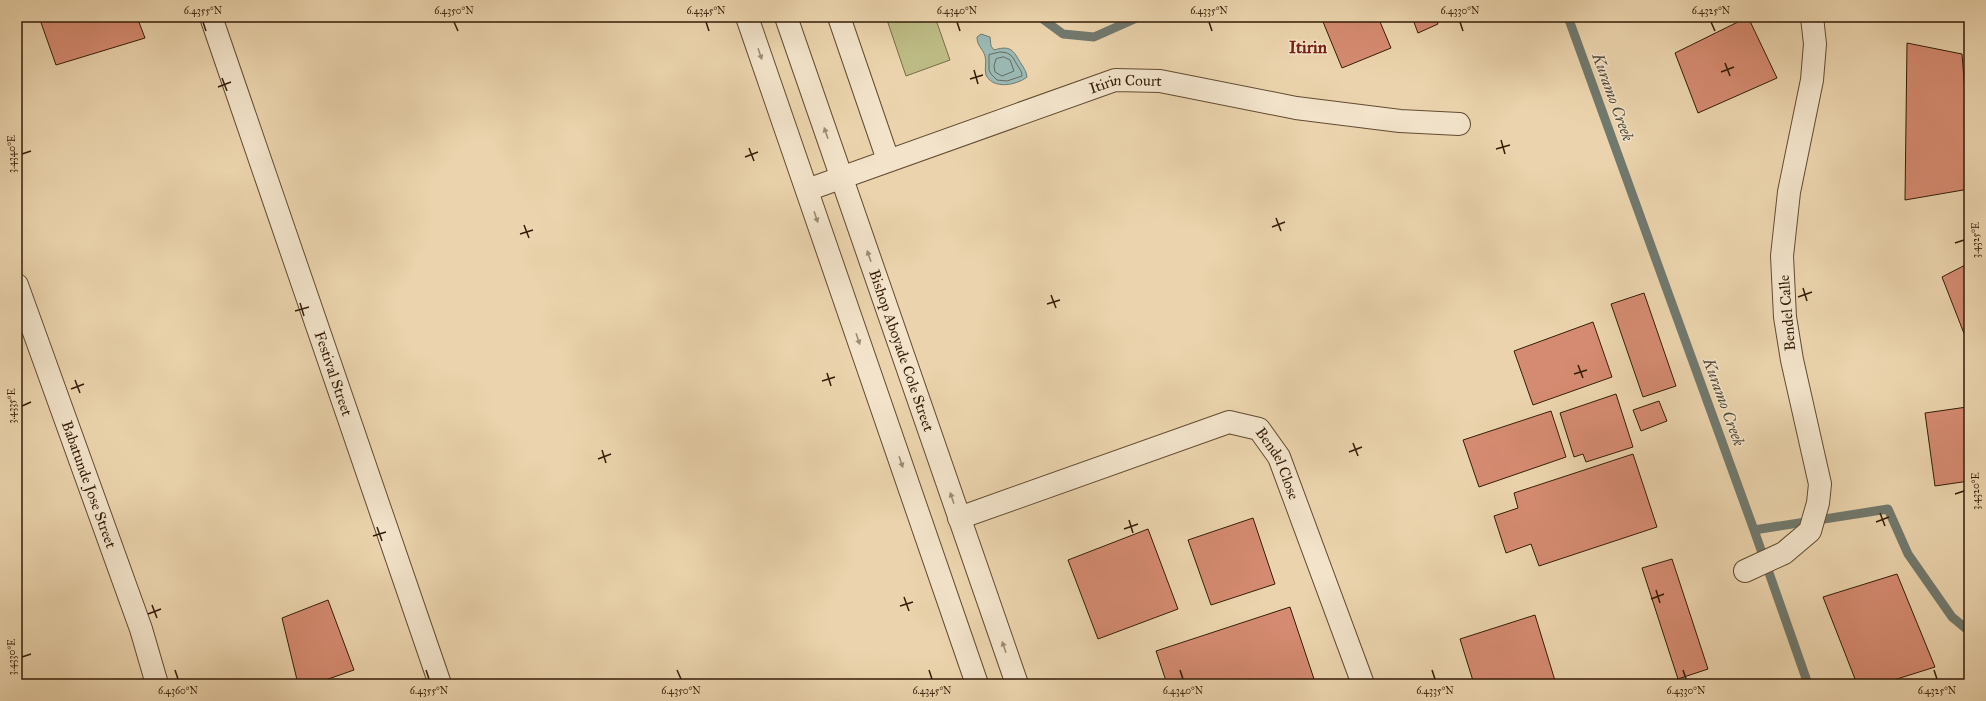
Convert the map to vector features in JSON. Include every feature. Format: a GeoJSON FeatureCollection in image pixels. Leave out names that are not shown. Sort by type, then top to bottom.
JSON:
{"type":"FeatureCollection","features":[{"type":"Feature","properties":{"kind":"street","name":"Festival Street"},"geometry":{"type":"LineString","coordinates":[[211,17],[440,684]]}},
{"type":"Feature","properties":{"kind":"street"},"geometry":{"type":"LineString","coordinates":[[748,17],[977,684]]}},
{"type":"Feature","properties":{"kind":"street","name":"Bishop Aboyade Cole Street"},"geometry":{"type":"LineString","coordinates":[[786,17],[1017,684]]}},
{"type":"Feature","properties":{"kind":"street"},"geometry":{"type":"LineString","coordinates":[[839,17],[888,160]]}},
{"type":"Feature","properties":{"kind":"street","name":"Bendel Calle"},"geometry":{"type":"LineString","coordinates":[[1745,571],[1784,553],[1810,530],[1818,503],[1820,484],[1792,360],[1785,317],[1782,256],[1789,192],[1812,80],[1815,44],[1812,17]]}},
{"type":"Feature","properties":{"kind":"street","name":"Itirin Court"},"geometry":{"type":"LineString","coordinates":[[807,190],[1115,80],[1160,81],[1296,108],[1400,121],[1459,124]]}},
{"type":"Feature","properties":{"kind":"street","name":"Babatunde Jose Street"},"geometry":{"type":"LineString","coordinates":[[17,285],[141,629],[157,684]]}},
{"type":"Feature","properties":{"kind":"street","name":"Bendel Close"},"geometry":{"type":"LineString","coordinates":[[959,518],[1229,422],[1259,429],[1279,457],[1363,684]]}},
{"type":"Feature","properties":{"kind":"shaded area"},"geometry":{"type":"Polygon","coordinates":[[[886,17],[935,17],[950,60],[906,76],[886,17]]]}},
{"type":"Feature","properties":{"kind":"water"},"geometry":{"type":"Polygon","coordinates":[[[981,34],[990,37],[991,46],[994,50],[1005,48],[1015,53],[1025,69],[1027,77],[1023,80],[1005,85],[994,83],[989,80],[985,72],[985,56],[977,40],[977,37],[981,34]]]}},
{"type":"Feature","properties":{"kind":"building"},"geometry":{"type":"Polygon","coordinates":[[[39,17],[137,17],[145,38],[56,65],[39,17]]]}},
{"type":"Feature","properties":{"kind":"building"},"geometry":{"type":"Polygon","coordinates":[[[1321,17],[1378,17],[1391,48],[1342,68],[1321,17]]]}},
{"type":"Feature","properties":{"kind":"building"},"geometry":{"type":"Polygon","coordinates":[[[1412,17],[1435,17],[1438,24],[1418,33],[1412,17]]]}},
{"type":"Feature","properties":{"kind":"building"},"geometry":{"type":"Polygon","coordinates":[[[1748,17],[1777,78],[1698,113],[1675,53],[1748,17]]]}},
{"type":"Feature","properties":{"kind":"building"},"geometry":{"type":"Polygon","coordinates":[[[1907,43],[1962,54],[1969,141],[1969,189],[1905,200],[1907,43]]]}},
{"type":"Feature","properties":{"kind":"building"},"geometry":{"type":"Polygon","coordinates":[[[1969,263],[1969,334],[1965,336],[1942,277],[1969,263]]]}},
{"type":"Feature","properties":{"kind":"building"},"geometry":{"type":"Polygon","coordinates":[[[1644,293],[1676,386],[1643,397],[1611,304],[1644,293]]]}},
{"type":"Feature","properties":{"kind":"building"},"geometry":{"type":"Polygon","coordinates":[[[1593,322],[1612,377],[1533,405],[1514,351],[1593,322]]]}},
{"type":"Feature","properties":{"kind":"building"},"geometry":{"type":"Polygon","coordinates":[[[1616,394],[1633,447],[1586,462],[1583,454],[1574,457],[1560,413],[1616,394]]]}},
{"type":"Feature","properties":{"kind":"building"},"geometry":{"type":"Polygon","coordinates":[[[1659,401],[1667,421],[1641,431],[1633,410],[1659,401]]]}},
{"type":"Feature","properties":{"kind":"building"},"geometry":{"type":"Polygon","coordinates":[[[1967,407],[1969,421],[1969,481],[1935,486],[1925,413],[1967,407]]]}},
{"type":"Feature","properties":{"kind":"building"},"geometry":{"type":"Polygon","coordinates":[[[1551,411],[1566,457],[1479,487],[1463,440],[1551,411]]]}},
{"type":"Feature","properties":{"kind":"building"},"geometry":{"type":"Polygon","coordinates":[[[1633,454],[1657,527],[1539,566],[1531,544],[1506,553],[1494,516],[1518,508],[1514,493],[1633,454]]]}},
{"type":"Feature","properties":{"kind":"building"},"geometry":{"type":"Polygon","coordinates":[[[1253,518],[1275,584],[1211,605],[1188,540],[1253,518]]]}},
{"type":"Feature","properties":{"kind":"building"},"geometry":{"type":"Polygon","coordinates":[[[1148,529],[1178,609],[1098,639],[1068,560],[1148,529]]]}},
{"type":"Feature","properties":{"kind":"building"},"geometry":{"type":"Polygon","coordinates":[[[1672,559],[1708,669],[1678,679],[1642,568],[1672,559]]]}},
{"type":"Feature","properties":{"kind":"building"},"geometry":{"type":"Polygon","coordinates":[[[1897,574],[1935,667],[1881,684],[1857,684],[1823,597],[1897,574]]]}},
{"type":"Feature","properties":{"kind":"building"},"geometry":{"type":"Polygon","coordinates":[[[328,600],[354,670],[314,684],[298,684],[282,618],[328,600]]]}},
{"type":"Feature","properties":{"kind":"building"},"geometry":{"type":"Polygon","coordinates":[[[1290,607],[1315,682],[1307,684],[1167,684],[1156,651],[1290,607]]]}},
{"type":"Feature","properties":{"kind":"building"},"geometry":{"type":"Polygon","coordinates":[[[1535,615],[1556,684],[1474,684],[1460,639],[1535,615]]]}},
{"type":"Feature","properties":{"kind":"waterway","name":"Kuramo Creek"},"geometry":{"type":"LineString","coordinates":[[1040,17],[1063,34],[1094,37],[1139,17]]}},
{"type":"Feature","properties":{"kind":"waterway","name":"Kuramo Creek"},"geometry":{"type":"LineString","coordinates":[[1568,17],[1754,530],[1888,509],[1908,554],[1952,617],[1969,631]]}},
{"type":"Feature","properties":{"kind":"waterway"},"geometry":{"type":"LineString","coordinates":[[1754,530],[1808,684]]}},
{"type":"Feature","properties":{"kind":"district","name":"Itirin"},"geometry":{"type":"Point","coordinates":[1308,47]}}]}
